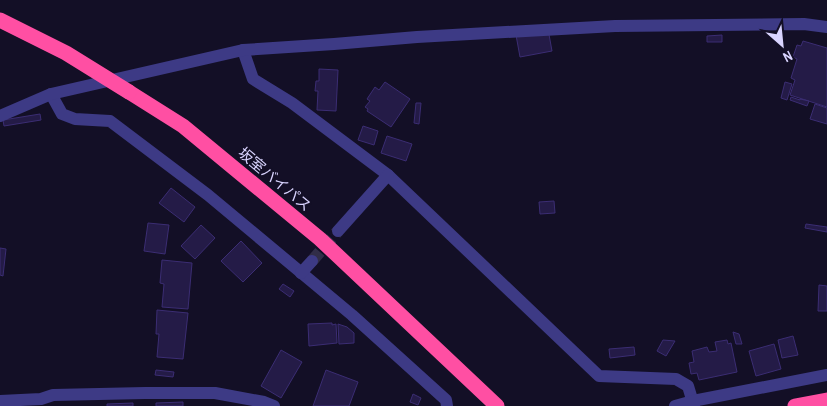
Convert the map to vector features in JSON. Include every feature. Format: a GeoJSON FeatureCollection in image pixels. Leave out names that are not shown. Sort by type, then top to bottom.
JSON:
{"type":"FeatureCollection","features":[{"type":"Feature","properties":{"kind":"highway","name":"坂室バイパス"},"geometry":{"type":"LineString","coordinates":[[0,20],[66,53],[183,126],[320,239],[498,406]]}},
{"type":"Feature","properties":{"kind":"highway"},"geometry":{"type":"LineString","coordinates":[[795,406],[827,400]]}},
{"type":"Feature","properties":{"kind":"street"},"geometry":{"type":"LineString","coordinates":[[0,116],[51,94],[243,50],[417,37],[615,26],[804,24],[827,27]]}},
{"type":"Feature","properties":{"kind":"street"},"geometry":{"type":"LineString","coordinates":[[243,50],[253,79],[292,102],[388,175],[599,376],[676,379],[688,386],[694,403]]}},
{"type":"Feature","properties":{"kind":"street"},"geometry":{"type":"LineString","coordinates":[[51,94],[62,114],[75,119],[110,121],[208,195],[352,315],[446,400],[447,406]]}},
{"type":"Feature","properties":{"kind":"street"},"geometry":{"type":"LineString","coordinates":[[338,231],[388,175]]}},
{"type":"Feature","properties":{"kind":"street"},"geometry":{"type":"LineString","coordinates":[[301,273],[312,261]]}},
{"type":"Feature","properties":{"kind":"street"},"geometry":{"type":"LineString","coordinates":[[675,406],[827,375]]}},
{"type":"Feature","properties":{"kind":"street"},"geometry":{"type":"LineString","coordinates":[[0,401],[41,399],[53,395],[215,393],[264,402],[274,406]]}},
{"type":"Feature","properties":{"kind":"building"},"geometry":{"type":"Polygon","coordinates":[[[548,29],[552,51],[520,57],[516,35],[548,29]]]}},
{"type":"Feature","properties":{"kind":"building"},"geometry":{"type":"Polygon","coordinates":[[[722,35],[722,42],[707,42],[707,36],[722,35]]]}},
{"type":"Feature","properties":{"kind":"building"},"geometry":{"type":"Polygon","coordinates":[[[803,41],[827,48],[827,107],[790,95],[795,80],[791,78],[797,59],[793,57],[797,45],[801,46],[803,41]]]}},
{"type":"Feature","properties":{"kind":"building"},"geometry":{"type":"Polygon","coordinates":[[[319,69],[338,70],[336,111],[317,110],[318,91],[315,91],[316,81],[319,81],[319,69]]]}},
{"type":"Feature","properties":{"kind":"building"},"geometry":{"type":"Polygon","coordinates":[[[385,82],[410,99],[391,127],[367,111],[368,109],[365,107],[370,101],[367,99],[375,87],[379,90],[385,82]]]}},
{"type":"Feature","properties":{"kind":"building"},"geometry":{"type":"Polygon","coordinates":[[[785,82],[792,84],[787,100],[781,98],[785,82]]]}},
{"type":"Feature","properties":{"kind":"building"},"geometry":{"type":"Polygon","coordinates":[[[791,97],[809,101],[807,106],[790,100],[791,97]]]}},
{"type":"Feature","properties":{"kind":"building"},"geometry":{"type":"Polygon","coordinates":[[[416,103],[421,103],[419,124],[414,123],[416,103]]]}},
{"type":"Feature","properties":{"kind":"building"},"geometry":{"type":"Polygon","coordinates":[[[815,104],[827,108],[827,124],[810,119],[815,104]]]}},
{"type":"Feature","properties":{"kind":"building"},"geometry":{"type":"Polygon","coordinates":[[[40,114],[41,120],[4,126],[3,120],[40,114]]]}},
{"type":"Feature","properties":{"kind":"building"},"geometry":{"type":"Polygon","coordinates":[[[363,126],[378,131],[374,145],[358,140],[363,126]]]}},
{"type":"Feature","properties":{"kind":"building"},"geometry":{"type":"Polygon","coordinates":[[[387,136],[412,144],[406,161],[381,153],[387,136]]]}},
{"type":"Feature","properties":{"kind":"building"},"geometry":{"type":"Polygon","coordinates":[[[171,188],[195,207],[184,222],[159,203],[171,188]]]}},
{"type":"Feature","properties":{"kind":"building"},"geometry":{"type":"Polygon","coordinates":[[[554,201],[555,213],[540,214],[539,202],[554,201]]]}},
{"type":"Feature","properties":{"kind":"building"},"geometry":{"type":"Polygon","coordinates":[[[148,223],[169,225],[165,254],[144,251],[148,223]]]}},
{"type":"Feature","properties":{"kind":"building"},"geometry":{"type":"Polygon","coordinates":[[[806,224],[827,227],[827,232],[805,228],[806,224]]]}},
{"type":"Feature","properties":{"kind":"building"},"geometry":{"type":"Polygon","coordinates":[[[201,225],[215,238],[195,259],[181,246],[201,225]]]}},
{"type":"Feature","properties":{"kind":"building"},"geometry":{"type":"Polygon","coordinates":[[[241,241],[262,263],[243,282],[221,261],[241,241]]]}},
{"type":"Feature","properties":{"kind":"building"},"geometry":{"type":"Polygon","coordinates":[[[0,248],[6,249],[3,276],[0,275],[0,248]]]}},
{"type":"Feature","properties":{"kind":"building"},"geometry":{"type":"Polygon","coordinates":[[[162,260],[192,263],[188,309],[162,307],[164,284],[160,283],[162,260]]]}},
{"type":"Feature","properties":{"kind":"building"},"geometry":{"type":"Polygon","coordinates":[[[283,284],[294,291],[290,297],[279,289],[283,284]]]}},
{"type":"Feature","properties":{"kind":"building"},"geometry":{"type":"Polygon","coordinates":[[[819,285],[827,286],[827,311],[818,311],[819,285]]]}},
{"type":"Feature","properties":{"kind":"building"},"geometry":{"type":"Polygon","coordinates":[[[157,310],[188,313],[183,359],[157,357],[159,334],[156,334],[157,310]]]}},
{"type":"Feature","properties":{"kind":"building"},"geometry":{"type":"Polygon","coordinates":[[[332,323],[332,325],[336,324],[337,343],[309,346],[308,324],[332,323]]]}},
{"type":"Feature","properties":{"kind":"building"},"geometry":{"type":"Polygon","coordinates":[[[338,324],[347,327],[354,333],[354,343],[339,344],[338,324]]]}},
{"type":"Feature","properties":{"kind":"building"},"geometry":{"type":"Polygon","coordinates":[[[733,332],[739,334],[742,344],[736,344],[733,332]]]}},
{"type":"Feature","properties":{"kind":"building"},"geometry":{"type":"Polygon","coordinates":[[[793,336],[798,355],[782,358],[778,340],[793,336]]]}},
{"type":"Feature","properties":{"kind":"building"},"geometry":{"type":"Polygon","coordinates":[[[663,340],[675,341],[666,356],[657,351],[663,340]]]}},
{"type":"Feature","properties":{"kind":"building"},"geometry":{"type":"Polygon","coordinates":[[[727,340],[728,344],[731,343],[737,372],[699,380],[697,373],[691,374],[689,363],[694,362],[692,351],[707,347],[709,352],[717,351],[715,342],[727,340]]]}},
{"type":"Feature","properties":{"kind":"building"},"geometry":{"type":"Polygon","coordinates":[[[774,344],[781,369],[756,376],[749,351],[774,344]]]}},
{"type":"Feature","properties":{"kind":"building"},"geometry":{"type":"Polygon","coordinates":[[[634,347],[635,355],[610,358],[609,349],[634,347]]]}},
{"type":"Feature","properties":{"kind":"building"},"geometry":{"type":"Polygon","coordinates":[[[281,350],[302,362],[281,398],[261,386],[281,350]]]}},
{"type":"Feature","properties":{"kind":"building"},"geometry":{"type":"Polygon","coordinates":[[[156,370],[174,372],[173,377],[155,375],[156,370]]]}},
{"type":"Feature","properties":{"kind":"building"},"geometry":{"type":"Polygon","coordinates":[[[326,370],[358,382],[349,406],[313,406],[326,370]]]}},
{"type":"Feature","properties":{"kind":"building"},"geometry":{"type":"Polygon","coordinates":[[[413,394],[421,398],[418,405],[410,402],[413,394]]]}},
{"type":"Feature","properties":{"kind":"building"},"geometry":{"type":"Polygon","coordinates":[[[183,402],[183,406],[156,406],[156,403],[183,402]]]}},
{"type":"Feature","properties":{"kind":"building"},"geometry":{"type":"Polygon","coordinates":[[[133,403],[133,406],[107,406],[107,404],[133,403]]]}},
{"type":"Feature","properties":{"kind":"tunnel"},"geometry":{"type":"LineString","coordinates":[[312,261],[338,231]]}}]}
